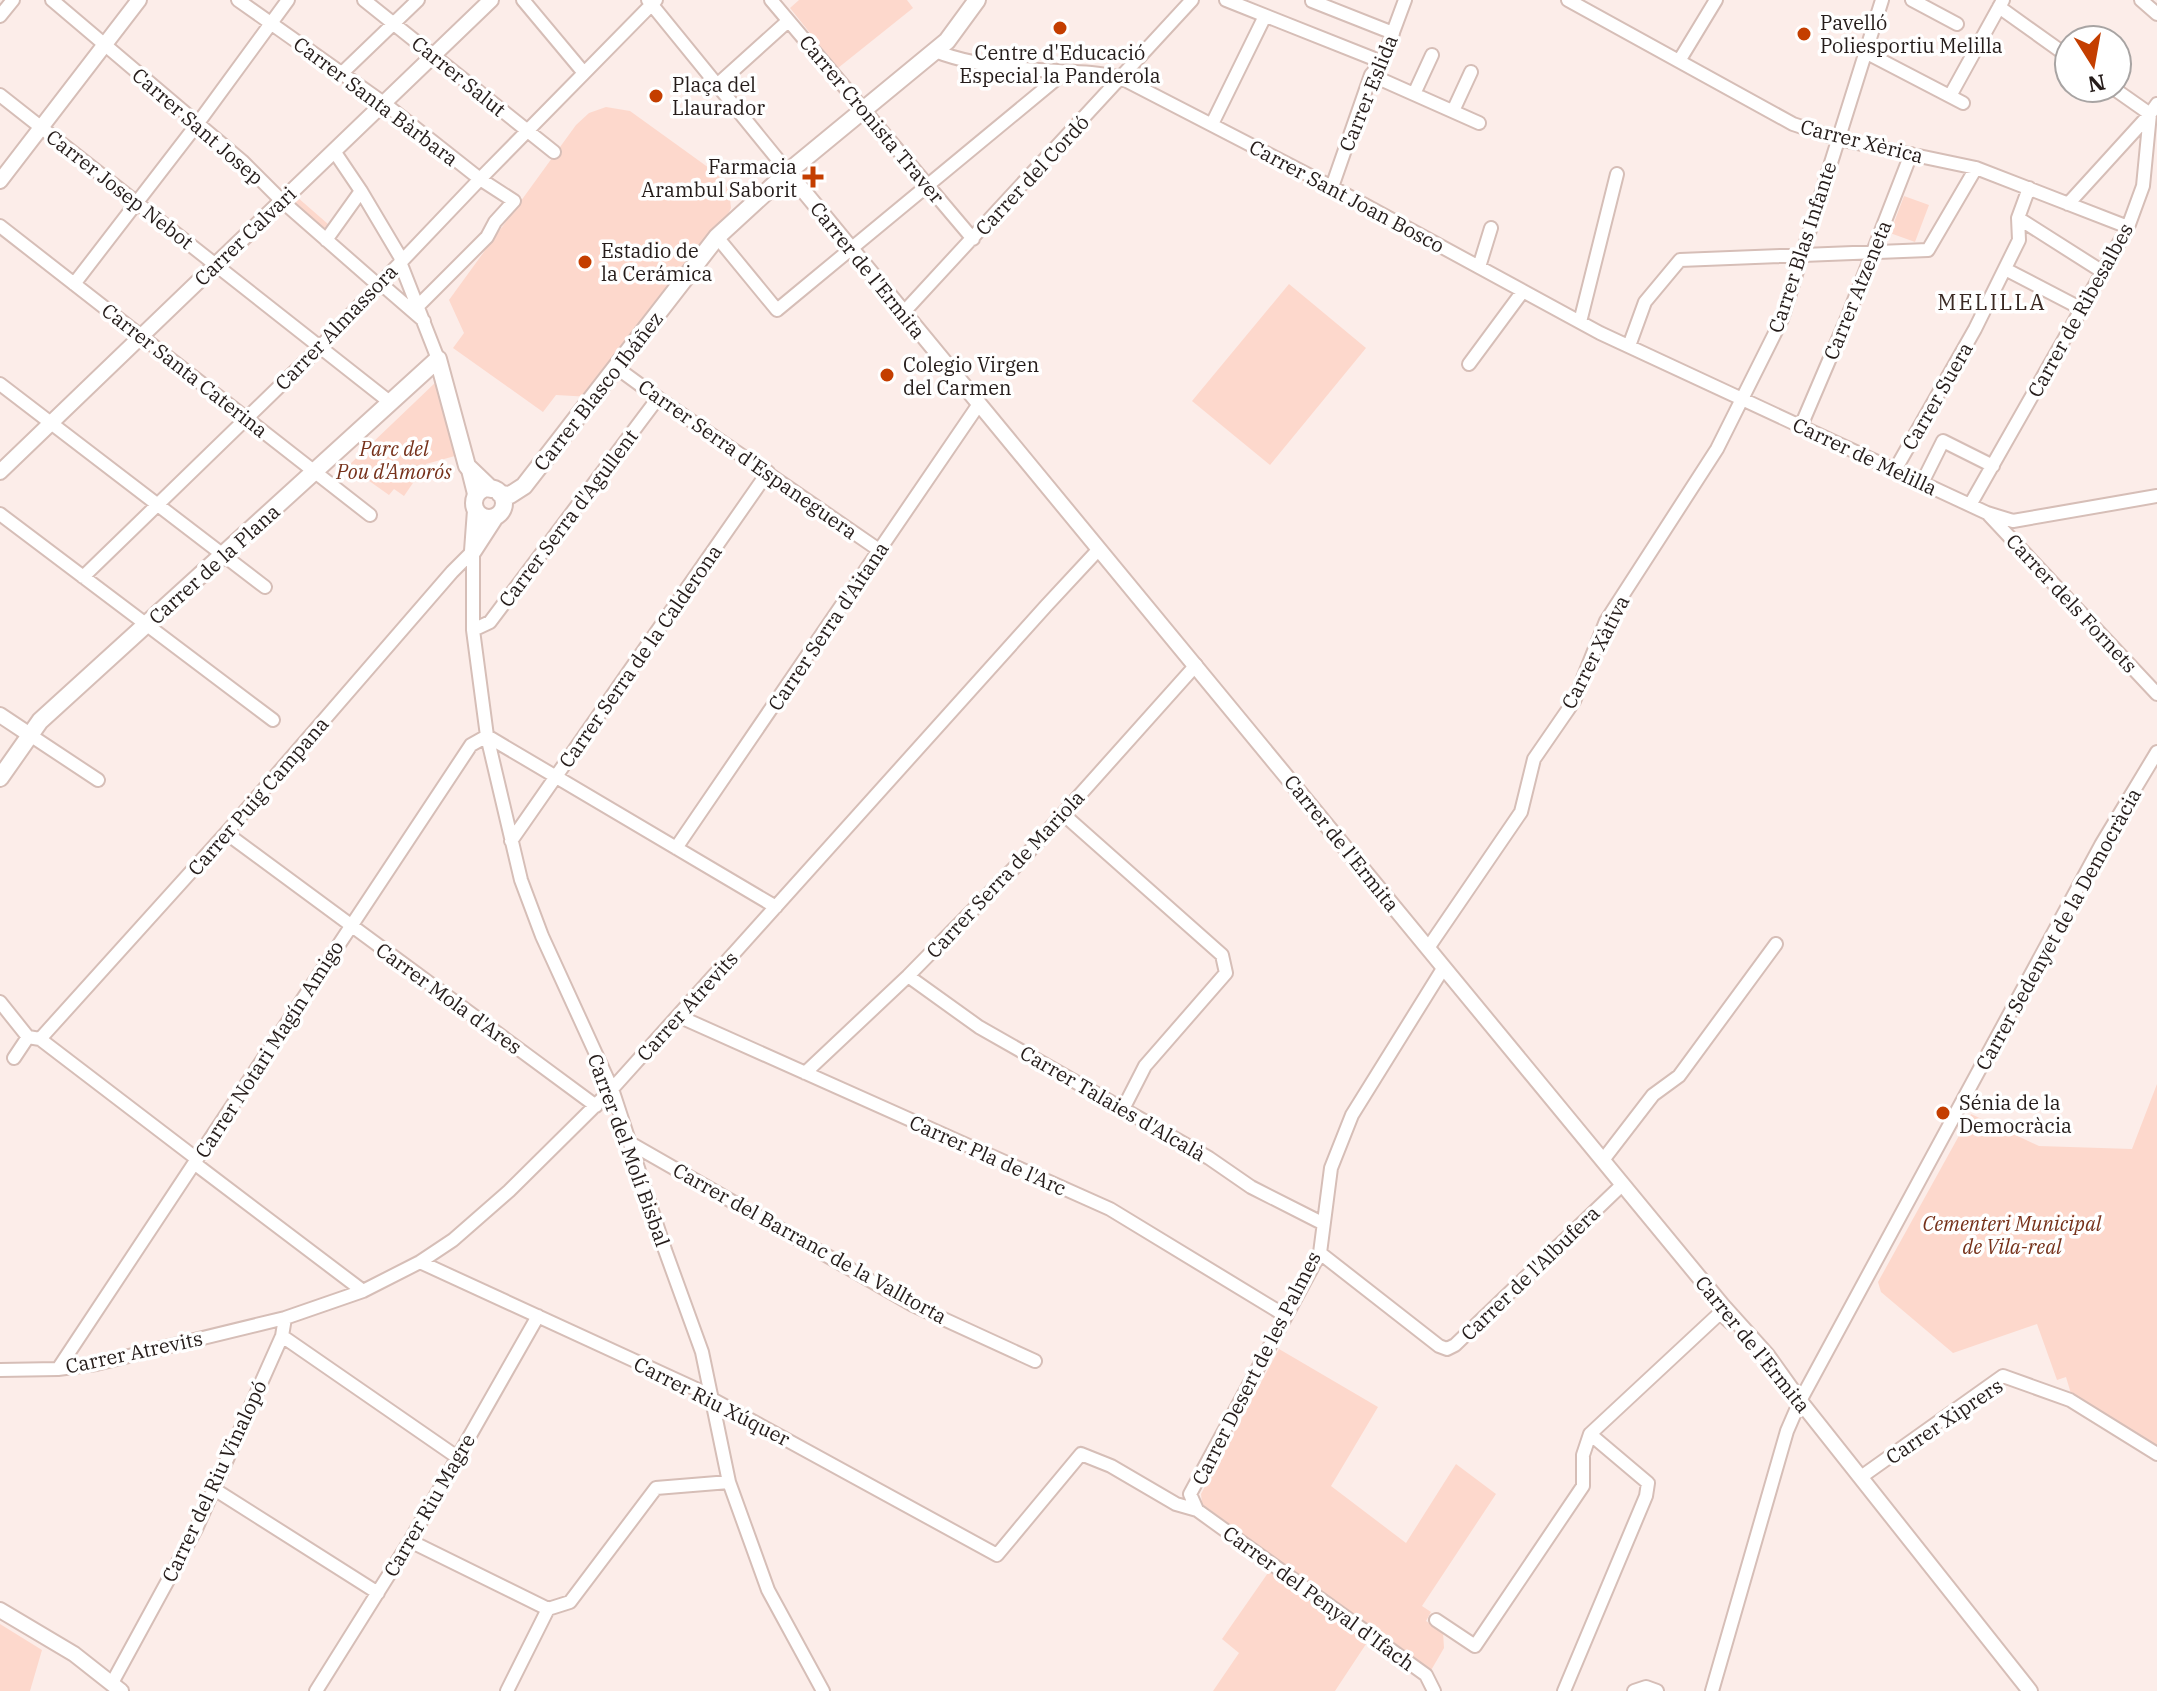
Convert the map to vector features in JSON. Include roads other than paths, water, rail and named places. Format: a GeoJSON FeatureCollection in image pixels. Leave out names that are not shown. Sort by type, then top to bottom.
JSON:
{"type":"FeatureCollection","features":[{"type":"Feature","properties":{"kind":"main road","name":"Carrer Blasco Ibáñez"},"geometry":{"type":"LineString","coordinates":[[495,492],[510,495],[524,486],[717,237],[788,172],[947,41],[977,0]]}},
{"type":"Feature","properties":{"kind":"main road","name":"Carrer de la Plana"},"geometry":{"type":"LineString","coordinates":[[0,778],[40,721],[438,359]]}},
{"type":"Feature","properties":{"kind":"main road","name":"Carrer del Molí Bisbal"},"geometry":{"type":"LineString","coordinates":[[438,359],[467,466]]}},
{"type":"Feature","properties":{"kind":"main road"},"geometry":{"type":"LineString","coordinates":[[467,466],[495,492],[503,507],[473,551]]}},
{"type":"Feature","properties":{"kind":"main road"},"geometry":{"type":"LineString","coordinates":[[495,492],[481,491],[475,504],[486,518],[495,517]]}},
{"type":"Feature","properties":{"kind":"main road","name":"Carrer del Molí Bisbal"},"geometry":{"type":"LineString","coordinates":[[473,551],[475,504]]}},
{"type":"Feature","properties":{"kind":"street"},"geometry":{"type":"LineString","coordinates":[[0,16],[13,0]]}},
{"type":"Feature","properties":{"kind":"street","name":"Carrer Sant Josep"},"geometry":{"type":"LineString","coordinates":[[52,0],[242,161],[282,201],[378,285],[424,321]]}},
{"type":"Feature","properties":{"kind":"street","name":"Carrer Santa Bàrbara"},"geometry":{"type":"LineString","coordinates":[[238,0],[385,104],[480,179],[514,201],[495,222],[487,237],[418,306]]}},
{"type":"Feature","properties":{"kind":"street"},"geometry":{"type":"LineString","coordinates":[[74,284],[288,0]]}},
{"type":"Feature","properties":{"kind":"street","name":"Carrer Salut"},"geometry":{"type":"LineString","coordinates":[[364,0],[554,152]]}},
{"type":"Feature","properties":{"kind":"street"},"geometry":{"type":"LineString","coordinates":[[341,74],[418,0]]}},
{"type":"Feature","properties":{"kind":"street","name":"Carrer Calvari"},"geometry":{"type":"LineString","coordinates":[[0,472],[491,0]]}},
{"type":"Feature","properties":{"kind":"street"},"geometry":{"type":"LineString","coordinates":[[523,0],[584,73],[652,1]]}},
{"type":"Feature","properties":{"kind":"street","name":"Carrer Cronista Traver"},"geometry":{"type":"LineString","coordinates":[[771,0],[973,239]]}},
{"type":"Feature","properties":{"kind":"street","name":"Carrer del Cordó"},"geometry":{"type":"LineString","coordinates":[[903,313],[1192,0]]}},
{"type":"Feature","properties":{"kind":"street"},"geometry":{"type":"LineString","coordinates":[[1226,0],[1382,62]]}},
{"type":"Feature","properties":{"kind":"street","name":"Carrer Eslida"},"geometry":{"type":"LineString","coordinates":[[1332,187],[1371,75],[1382,62],[1405,0]]}},
{"type":"Feature","properties":{"kind":"street","name":"Carrer Xèrica"},"geometry":{"type":"LineString","coordinates":[[1568,0],[1793,124],[1838,139],[1976,168],[2128,227]]}},
{"type":"Feature","properties":{"kind":"street"},"geometry":{"type":"LineString","coordinates":[[1679,61],[1716,0]]}},
{"type":"Feature","properties":{"kind":"street"},"geometry":{"type":"LineString","coordinates":[[1865,0],[1880,4]]}},
{"type":"Feature","properties":{"kind":"street"},"geometry":{"type":"LineString","coordinates":[[1912,0],[1957,24]]}},
{"type":"Feature","properties":{"kind":"street"},"geometry":{"type":"LineString","coordinates":[[2141,0],[2157,14]]}},
{"type":"Feature","properties":{"kind":"street"},"geometry":{"type":"LineString","coordinates":[[0,181],[135,1]]}},
{"type":"Feature","properties":{"kind":"street","name":"Carrer de l'Ermita"},"geometry":{"type":"LineString","coordinates":[[652,1],[903,313],[1722,1305],[1767,1355],[2030,1691]]}},
{"type":"Feature","properties":{"kind":"street"},"geometry":{"type":"LineString","coordinates":[[1312,1],[1393,33]]}},
{"type":"Feature","properties":{"kind":"street"},"geometry":{"type":"LineString","coordinates":[[1950,96],[2001,3],[2053,44]]}},
{"type":"Feature","properties":{"kind":"street","name":"Carrer Blas Infante"},"geometry":{"type":"LineString","coordinates":[[1743,399],[1782,319],[1880,4]]}},
{"type":"Feature","properties":{"kind":"street"},"geometry":{"type":"LineString","coordinates":[[1212,124],[1265,16]]}},
{"type":"Feature","properties":{"kind":"street"},"geometry":{"type":"LineString","coordinates":[[717,85],[788,21]]}},
{"type":"Feature","properties":{"kind":"street","name":"Carrer Sant Joan Bosco"},"geometry":{"type":"LineString","coordinates":[[935,51],[961,61],[1107,74],[1121,78],[1332,187],[1580,322],[1743,399]]}},
{"type":"Feature","properties":{"kind":"street"},"geometry":{"type":"LineString","coordinates":[[1865,52],[1963,103]]}},
{"type":"Feature","properties":{"kind":"street"},"geometry":{"type":"LineString","coordinates":[[1414,94],[1432,55]]}},
{"type":"Feature","properties":{"kind":"street"},"geometry":{"type":"LineString","coordinates":[[717,237],[777,310],[1066,71]]}},
{"type":"Feature","properties":{"kind":"street"},"geometry":{"type":"LineString","coordinates":[[1453,111],[1471,72]]}},
{"type":"Feature","properties":{"kind":"street","name":"Carrer Almassora"},"geometry":{"type":"LineString","coordinates":[[83,577],[320,347],[584,73]]}},
{"type":"Feature","properties":{"kind":"street"},"geometry":{"type":"LineString","coordinates":[[1371,75],[1479,123]]}},
{"type":"Feature","properties":{"kind":"street","name":"Carrer Josep Nebot"},"geometry":{"type":"LineString","coordinates":[[0,95],[391,403]]}},
{"type":"Feature","properties":{"kind":"street"},"geometry":{"type":"LineString","coordinates":[[2068,204],[2154,109],[2133,98]]}},
{"type":"Feature","properties":{"kind":"street","name":"Carrer de Ribesalbes"},"geometry":{"type":"LineString","coordinates":[[1970,505],[2128,227],[2143,186],[2154,109]]}},
{"type":"Feature","properties":{"kind":"street","name":"Carrer del Molí Bisbal"},"geometry":{"type":"LineString","coordinates":[[334,151],[401,261],[438,359]]}},
{"type":"Feature","properties":{"kind":"street","name":"Carrer Atzeneta"},"geometry":{"type":"LineString","coordinates":[[1801,426],[1911,154]]}},
{"type":"Feature","properties":{"kind":"street"},"geometry":{"type":"LineString","coordinates":[[1629,346],[1645,302],[1680,260],[1928,250],[1976,168]]}},
{"type":"Feature","properties":{"kind":"street"},"geometry":{"type":"LineString","coordinates":[[1580,322],[1617,174]]}},
{"type":"Feature","properties":{"kind":"street","name":"Carrer Suera"},"geometry":{"type":"LineString","coordinates":[[1895,470],[1975,329],[2019,240],[2018,218],[2029,188]]}},
{"type":"Feature","properties":{"kind":"street"},"geometry":{"type":"LineString","coordinates":[[326,240],[361,191]]}},
{"type":"Feature","properties":{"kind":"street"},"geometry":{"type":"LineString","coordinates":[[2018,218],[2103,272]]}},
{"type":"Feature","properties":{"kind":"street","name":"Carrer Santa Caterina"},"geometry":{"type":"LineString","coordinates":[[0,226],[370,515]]}},
{"type":"Feature","properties":{"kind":"street"},"geometry":{"type":"LineString","coordinates":[[1479,267],[1491,228]]}},
{"type":"Feature","properties":{"kind":"street"},"geometry":{"type":"LineString","coordinates":[[2005,269],[2082,309]]}},
{"type":"Feature","properties":{"kind":"street"},"geometry":{"type":"LineString","coordinates":[[1469,364],[1523,291]]}},
{"type":"Feature","properties":{"kind":"street","name":"Carrer Serra d'Espaneguera"},"geometry":{"type":"LineString","coordinates":[[617,368],[879,550]]}},
{"type":"Feature","properties":{"kind":"street"},"geometry":{"type":"LineString","coordinates":[[0,384],[265,587]]}},
{"type":"Feature","properties":{"kind":"street","name":"Carrer Serra d'Agullent"},"geometry":{"type":"LineString","coordinates":[[473,630],[490,622],[658,398]]}},
{"type":"Feature","properties":{"kind":"street","name":"Carrer de Melilla"},"geometry":{"type":"LineString","coordinates":[[1743,399],[1987,513]]}},
{"type":"Feature","properties":{"kind":"street","name":"Carrer Xàtiva"},"geometry":{"type":"LineString","coordinates":[[1428,948],[1521,812],[1534,759],[1574,701],[1606,621],[1717,449],[1743,399]]}},
{"type":"Feature","properties":{"kind":"street","name":"Carrer Serra d'Aitana"},"geometry":{"type":"LineString","coordinates":[[676,848],[979,404]]}},
{"type":"Feature","properties":{"kind":"street"},"geometry":{"type":"LineString","coordinates":[[1922,483],[1943,441],[1993,466]]}},
{"type":"Feature","properties":{"kind":"street","name":"Carrer del Molí Bisbal"},"geometry":{"type":"LineString","coordinates":[[467,466],[475,504]]}},
{"type":"Feature","properties":{"kind":"street","name":"Carrer Serra de la Calderona"},"geometry":{"type":"LineString","coordinates":[[511,841],[768,472]]}},
{"type":"Feature","properties":{"kind":"street"},"geometry":{"type":"LineString","coordinates":[[1987,513],[2013,521],[2157,496]]}},
{"type":"Feature","properties":{"kind":"street","name":"Carrer dels Fornets"},"geometry":{"type":"LineString","coordinates":[[1987,513],[2157,694]]}},
{"type":"Feature","properties":{"kind":"street"},"geometry":{"type":"LineString","coordinates":[[0,514],[273,720]]}},
{"type":"Feature","properties":{"kind":"street","name":"Carrer Atrevits"},"geometry":{"type":"LineString","coordinates":[[0,1370],[58,1369],[96,1364],[285,1318],[363,1291],[420,1262],[453,1240],[509,1191],[612,1089],[1099,549]]}},
{"type":"Feature","properties":{"kind":"street","name":"Carrer del Molí Bisbal"},"geometry":{"type":"LineString","coordinates":[[473,551],[473,630],[487,736],[521,880],[542,936],[612,1089],[702,1352],[729,1482],[768,1590],[823,1691]]}},
{"type":"Feature","properties":{"kind":"street","name":"Carrer Puig Campana"},"geometry":{"type":"LineString","coordinates":[[14,1058],[226,833],[473,551]]}},
{"type":"Feature","properties":{"kind":"street","name":"Carrer Serra de Mariola"},"geometry":{"type":"LineString","coordinates":[[805,1073],[908,976],[1018,864],[1196,665]]}},
{"type":"Feature","properties":{"kind":"street"},"geometry":{"type":"LineString","coordinates":[[0,715],[98,780]]}},
{"type":"Feature","properties":{"kind":"street"},"geometry":{"type":"LineString","coordinates":[[487,736],[776,907]]}},
{"type":"Feature","properties":{"kind":"street","name":"Carrer Notari Magín Amigo"},"geometry":{"type":"LineString","coordinates":[[58,1369],[471,745],[487,736]]}},
{"type":"Feature","properties":{"kind":"street","name":"Carrer Sedenyet de la Democràcia"},"geometry":{"type":"LineString","coordinates":[[1712,1691],[1787,1431],[1800,1401],[2094,858],[2157,752]]}},
{"type":"Feature","properties":{"kind":"street"},"geometry":{"type":"LineString","coordinates":[[1063,814],[1222,955],[1226,973],[1145,1066],[1123,1109]]}},
{"type":"Feature","properties":{"kind":"street","name":"Carrer Mola d'Ares"},"geometry":{"type":"LineString","coordinates":[[226,833],[596,1106]]}},
{"type":"Feature","properties":{"kind":"street"},"geometry":{"type":"LineString","coordinates":[[1603,1160],[1653,1095],[1679,1076],[1776,944]]}},
{"type":"Feature","properties":{"kind":"street","name":"Carrer Desert de les Palmes"},"geometry":{"type":"LineString","coordinates":[[1197,1510],[1190,1494],[1320,1253],[1331,1168],[1352,1115],[1444,967]]}},
{"type":"Feature","properties":{"kind":"street","name":"Carrer Talaies d'Alcalà"},"geometry":{"type":"LineString","coordinates":[[908,976],[979,1027],[1209,1158],[1251,1187],[1322,1223]]}},
{"type":"Feature","properties":{"kind":"street"},"geometry":{"type":"LineString","coordinates":[[0,1002],[34,1038],[363,1291]]}},
{"type":"Feature","properties":{"kind":"street","name":"Carrer Pla de l'Arc"},"geometry":{"type":"LineString","coordinates":[[678,1016],[1110,1209],[1286,1316]]}},
{"type":"Feature","properties":{"kind":"street","name":"Carrer del Barranc de la Valltorta"},"geometry":{"type":"LineString","coordinates":[[630,1143],[913,1305],[1035,1361]]}},
{"type":"Feature","properties":{"kind":"street","name":"Carrer de l'Albufera"},"geometry":{"type":"LineString","coordinates":[[1320,1253],[1439,1346],[1447,1349],[1455,1345],[1623,1184]]}},
{"type":"Feature","properties":{"kind":"street","name":"Carrer Riu Xúquer"},"geometry":{"type":"LineString","coordinates":[[420,1262],[696,1389],[997,1555]]}},
{"type":"Feature","properties":{"kind":"street"},"geometry":{"type":"LineString","coordinates":[[1436,1620],[1475,1646],[1583,1486],[1583,1455],[1590,1434],[1720,1313],[1767,1355]]}},
{"type":"Feature","properties":{"kind":"street","name":"Carrer Riu Magre"},"geometry":{"type":"LineString","coordinates":[[316,1691],[410,1541],[538,1316]]}},
{"type":"Feature","properties":{"kind":"street","name":"Carrer del Riu Vinalopó"},"geometry":{"type":"LineString","coordinates":[[117,1687],[196,1529],[282,1336],[285,1318]]}},
{"type":"Feature","properties":{"kind":"street"},"geometry":{"type":"LineString","coordinates":[[282,1336],[457,1457]]}},
{"type":"Feature","properties":{"kind":"street","name":"Carrer Xiprers"},"geometry":{"type":"LineString","coordinates":[[1861,1477],[2003,1376],[2070,1400],[2157,1454]]}},
{"type":"Feature","properties":{"kind":"street"},"geometry":{"type":"LineString","coordinates":[[1564,1691],[1641,1509],[1648,1483],[1590,1434]]}},
{"type":"Feature","properties":{"kind":"street","name":"Carrer del Penyal d'Ifach"},"geometry":{"type":"LineString","coordinates":[[997,1555],[1081,1454],[1111,1466],[1176,1504],[1197,1510],[1426,1675],[1434,1691]]}},
{"type":"Feature","properties":{"kind":"street"},"geometry":{"type":"LineString","coordinates":[[410,1541],[548,1609],[570,1602],[656,1488],[729,1482]]}},
{"type":"Feature","properties":{"kind":"street"},"geometry":{"type":"LineString","coordinates":[[214,1489],[378,1593]]}},
{"type":"Feature","properties":{"kind":"street"},"geometry":{"type":"LineString","coordinates":[[507,1691],[548,1609]]}},
{"type":"Feature","properties":{"kind":"street"},"geometry":{"type":"LineString","coordinates":[[0,1610],[74,1654],[117,1687]]}},
{"type":"Feature","properties":{"kind":"street"},"geometry":{"type":"LineString","coordinates":[[1634,1691],[1646,1687],[1657,1691]]}},
{"type":"Feature","properties":{"kind":"place","name":"Centre d'Educació Especial la Panderola"},"geometry":{"type":"Point","coordinates":[1060,28]}},
{"type":"Feature","properties":{"kind":"place","name":"Pavelló Poliesportiu Melilla"},"geometry":{"type":"Point","coordinates":[1804,34]}},
{"type":"Feature","properties":{"kind":"place","name":"Plaça del Llaurador"},"geometry":{"type":"Point","coordinates":[656,96]}},
{"type":"Feature","properties":{"kind":"place","name":"Farmacia Arambul Saborit"},"geometry":{"type":"Point","coordinates":[813,177]}},
{"type":"Feature","properties":{"kind":"place","name":"Estadio de la Cerámica"},"geometry":{"type":"Point","coordinates":[585,262]}},
{"type":"Feature","properties":{"kind":"place","name":"Colegio Virgen del Carmen"},"geometry":{"type":"Point","coordinates":[887,375]}},
{"type":"Feature","properties":{"kind":"place","name":"Sénia de la Democràcia"},"geometry":{"type":"Point","coordinates":[1943,1113]}},
{"type":"Feature","properties":{"kind":"district","name":"MELILLA"},"geometry":{"type":"Point","coordinates":[1992,301]}},
{"type":"Feature","properties":{"kind":"park label","name":"Parc del Pou d'Amorós"},"geometry":{"type":"Point","coordinates":[394,460]}},
{"type":"Feature","properties":{"kind":"park label","name":"Cementeri Municipal de Vila-real"},"geometry":{"type":"Point","coordinates":[2012,1234]}}]}
